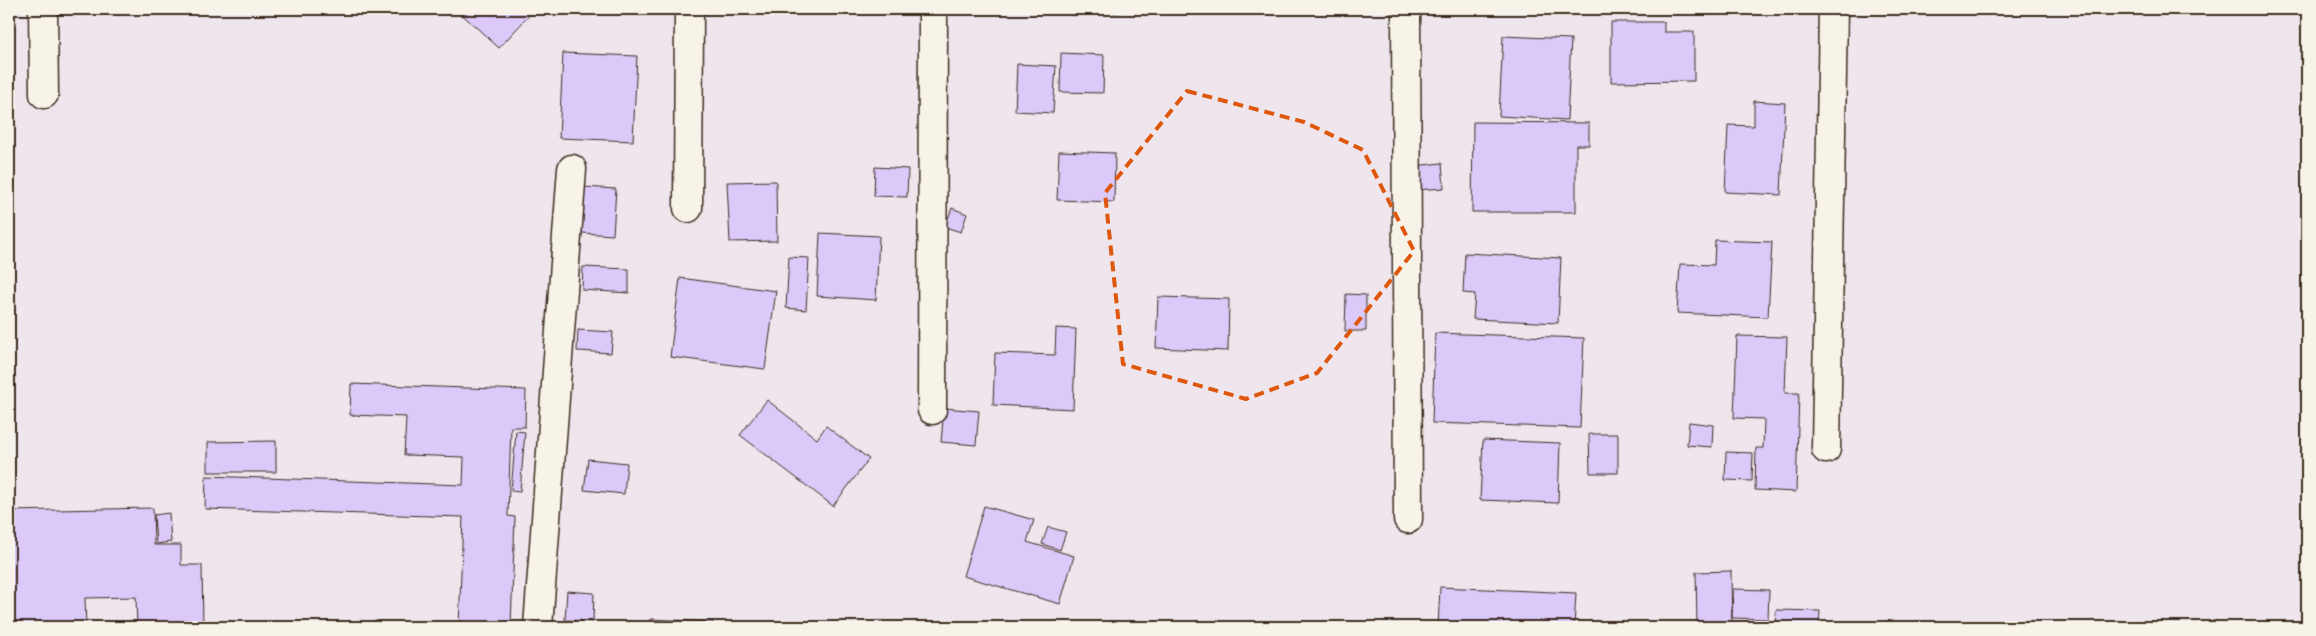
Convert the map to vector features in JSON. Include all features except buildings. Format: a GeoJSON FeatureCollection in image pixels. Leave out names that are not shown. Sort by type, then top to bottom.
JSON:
{"type":"FeatureCollection","features":[{"type":"Feature","properties":{"kind":"street"},"geometry":{"type":"LineString","coordinates":[[43,9],[44,94]]}},
{"type":"Feature","properties":{"kind":"street"},"geometry":{"type":"LineString","coordinates":[[688,208],[689,9]]}},
{"type":"Feature","properties":{"kind":"street"},"geometry":{"type":"LineString","coordinates":[[932,410],[933,9]]}},
{"type":"Feature","properties":{"kind":"street"},"geometry":{"type":"LineString","coordinates":[[1406,9],[1408,519]]}},
{"type":"Feature","properties":{"kind":"street"},"geometry":{"type":"LineString","coordinates":[[1826,449],[1833,9]]}},
{"type":"Feature","properties":{"kind":"street"},"geometry":{"type":"LineString","coordinates":[[538,627],[572,169]]}},
{"type":"Feature","properties":{"kind":"highlighted area"},"geometry":{"type":"Polygon","coordinates":[[[1187,91],[1304,122],[1363,150],[1414,251],[1317,373],[1246,399],[1123,364],[1105,193],[1187,91]]]}}]}
